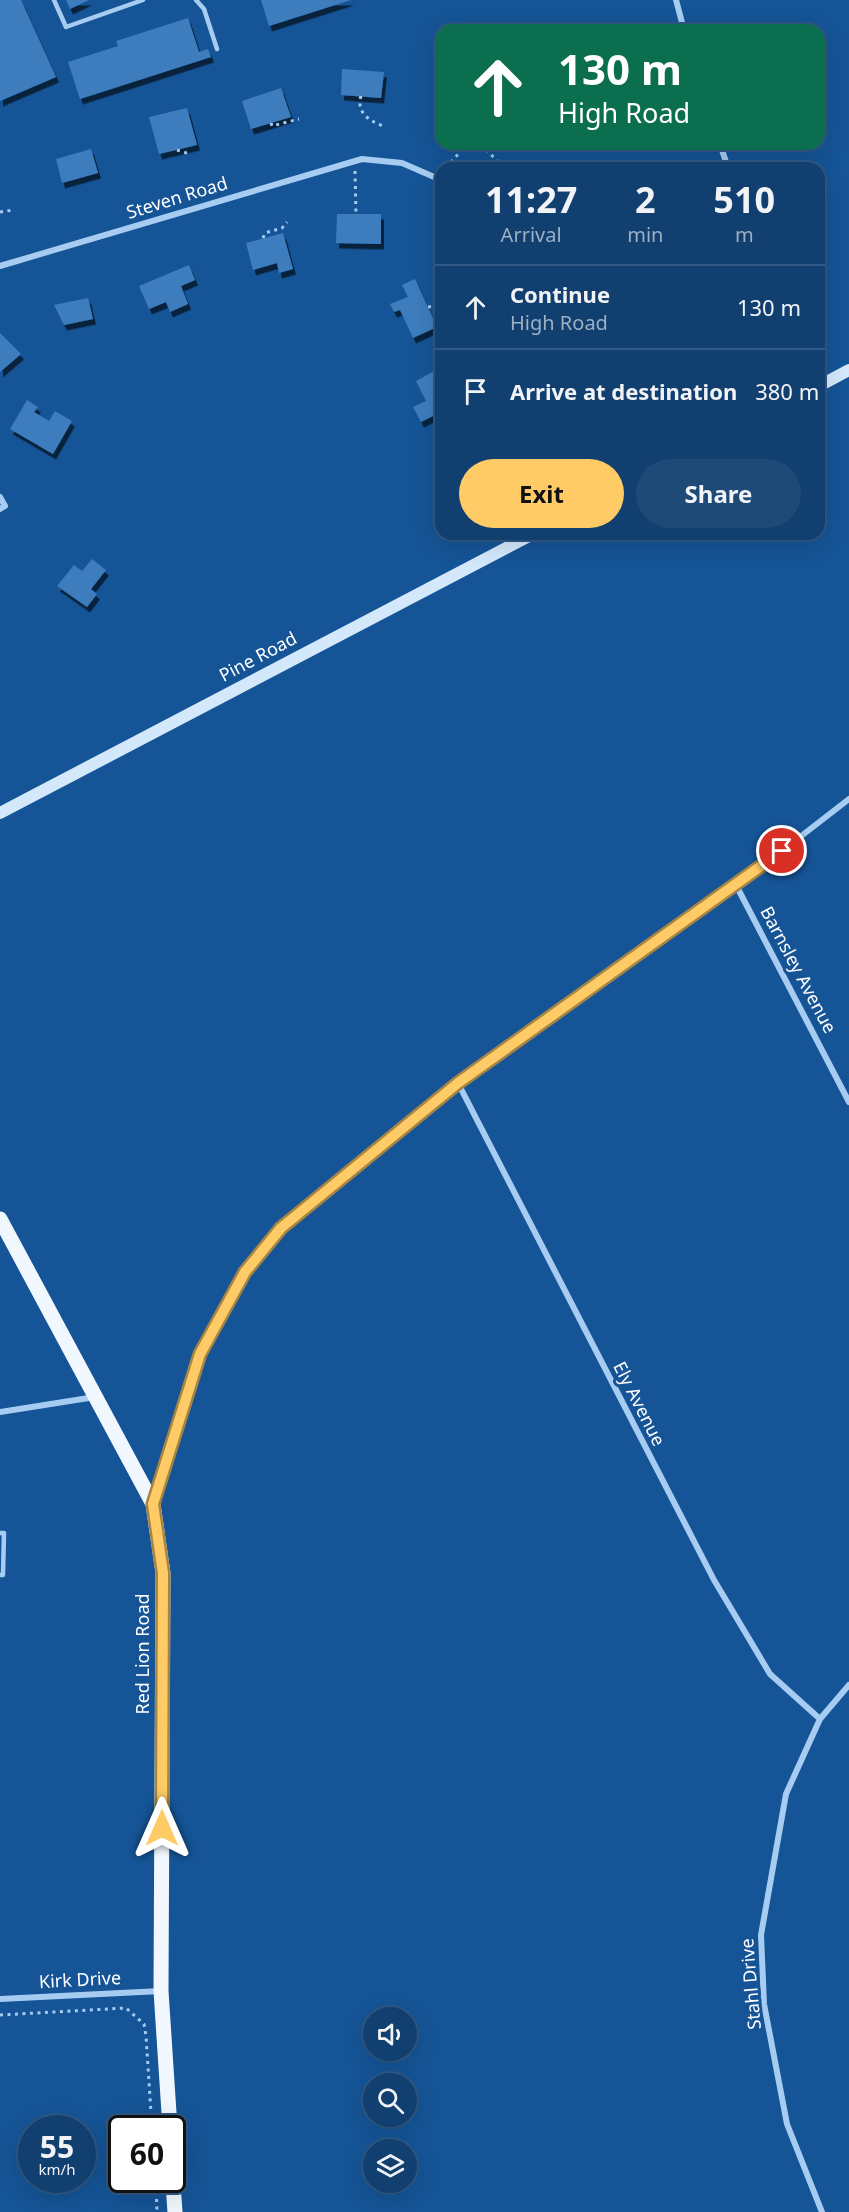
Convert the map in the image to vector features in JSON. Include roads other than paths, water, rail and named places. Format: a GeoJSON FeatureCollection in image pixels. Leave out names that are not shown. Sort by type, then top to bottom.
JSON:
{"type":"FeatureCollection","features":[{"type":"Feature","properties":{"kind":"main road","name":"Red Lion Road"},"geometry":{"type":"LineString","coordinates":[[0,1219],[153,1504],[163,1573],[161,1991],[169,2115]]}},
{"type":"Feature","properties":{"kind":"main road"},"geometry":{"type":"LineString","coordinates":[[174,2193],[175,2212]]}},
{"type":"Feature","properties":{"kind":"street"},"geometry":{"type":"LineString","coordinates":[[676,0],[682,24]]}},
{"type":"Feature","properties":{"kind":"street","name":"Steven Road"},"geometry":{"type":"LineString","coordinates":[[0,266],[362,159],[402,163],[435,177]]}},
{"type":"Feature","properties":{"kind":"street"},"geometry":{"type":"LineString","coordinates":[[825,383],[849,370]]}},
{"type":"Feature","properties":{"kind":"street"},"geometry":{"type":"LineString","coordinates":[[0,497],[3,507]]}},
{"type":"Feature","properties":{"kind":"street","name":"Pine Road"},"geometry":{"type":"LineString","coordinates":[[0,813],[522,540]]}},
{"type":"Feature","properties":{"kind":"street"},"geometry":{"type":"LineString","coordinates":[[153,1504],[200,1354],[245,1272],[281,1228],[458,1083],[736,885],[849,799]]}},
{"type":"Feature","properties":{"kind":"street","name":"Barnsley Avenue"},"geometry":{"type":"LineString","coordinates":[[736,885],[849,1102]]}},
{"type":"Feature","properties":{"kind":"street","name":"Ely Avenue"},"geometry":{"type":"LineString","coordinates":[[458,1083],[714,1580],[770,1674],[820,1719]]}},
{"type":"Feature","properties":{"kind":"street"},"geometry":{"type":"LineString","coordinates":[[0,1412],[95,1397]]}},
{"type":"Feature","properties":{"kind":"street","name":"Stahl Drive"},"geometry":{"type":"LineString","coordinates":[[822,2212],[787,2124],[764,2004],[760,1935],[786,1794],[820,1719],[849,1685]]}},
{"type":"Feature","properties":{"kind":"street","name":"Kirk Drive"},"geometry":{"type":"LineString","coordinates":[[0,1999],[161,1991]]}},
{"type":"Feature","properties":{"kind":"lane"},"geometry":{"type":"LineString","coordinates":[[54,0],[66,27],[143,0]]}},
{"type":"Feature","properties":{"kind":"lane"},"geometry":{"type":"LineString","coordinates":[[196,0],[204,9],[217,49]]}},
{"type":"Feature","properties":{"kind":"lane"},"geometry":{"type":"LineString","coordinates":[[0,1533],[4,1533],[3,1575],[0,1575]]}}]}
